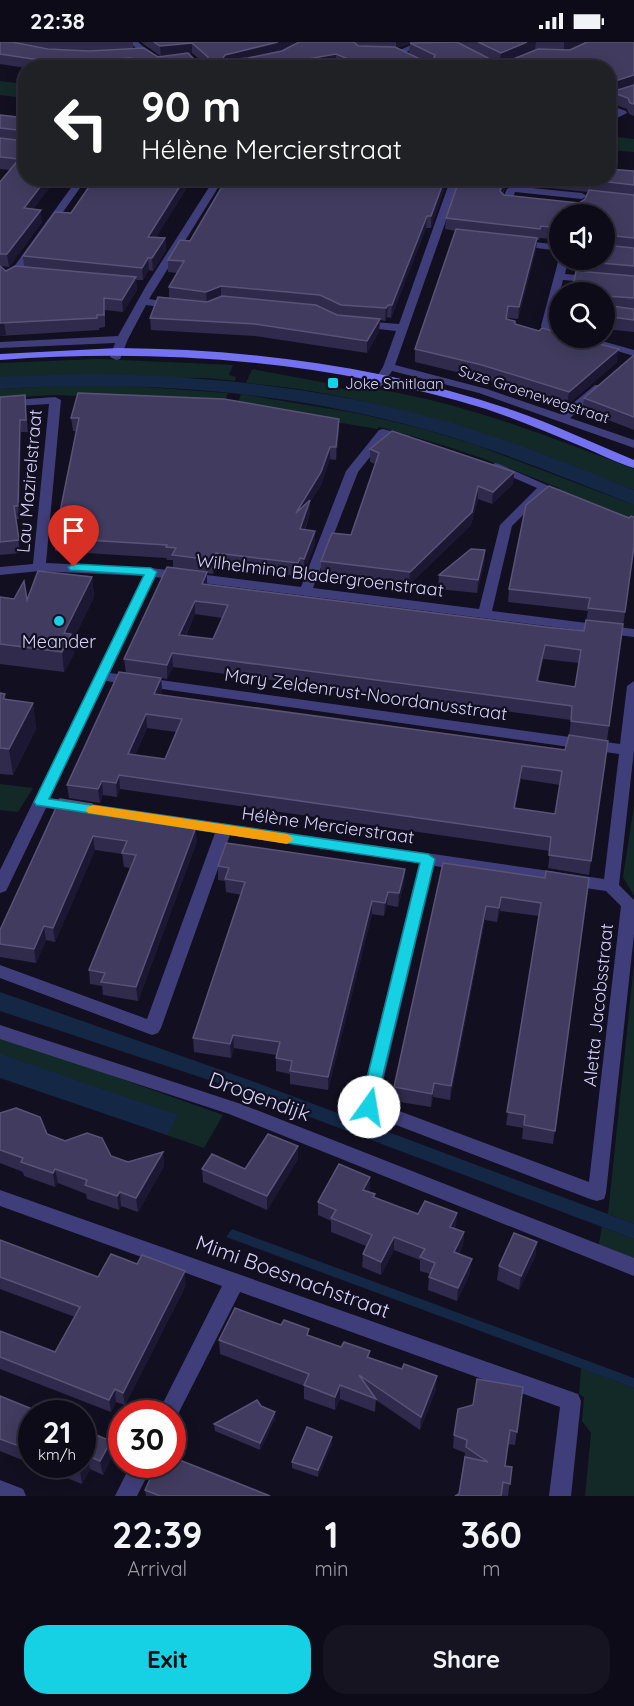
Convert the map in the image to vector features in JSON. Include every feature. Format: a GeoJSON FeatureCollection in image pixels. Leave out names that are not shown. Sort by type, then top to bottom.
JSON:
{"type":"FeatureCollection","features":[{"type":"Feature","properties":{"kind":"street"},"geometry":{"type":"LineString","coordinates":[[135,42],[155,60]]}},
{"type":"Feature","properties":{"kind":"street"},"geometry":{"type":"LineString","coordinates":[[409,60],[392,53],[425,42]]}},
{"type":"Feature","properties":{"kind":"street"},"geometry":{"type":"LineString","coordinates":[[135,54],[146,53]]}},
{"type":"Feature","properties":{"kind":"street"},"geometry":{"type":"LineString","coordinates":[[616,110],[623,113],[616,116]]}},
{"type":"Feature","properties":{"kind":"street"},"geometry":{"type":"LineString","coordinates":[[0,279],[11,278],[20,273],[78,186]]}},
{"type":"Feature","properties":{"kind":"street"},"geometry":{"type":"LineString","coordinates":[[117,354],[122,339],[144,302],[146,285],[214,186]]}},
{"type":"Feature","properties":{"kind":"street"},"geometry":{"type":"LineString","coordinates":[[383,376],[442,235],[454,186]]}},
{"type":"Feature","properties":{"kind":"street"},"geometry":{"type":"LineString","coordinates":[[530,204],[506,202],[512,189],[587,197],[582,204]]}},
{"type":"Feature","properties":{"kind":"street"},"geometry":{"type":"LineString","coordinates":[[504,242],[549,247]]}},
{"type":"Feature","properties":{"kind":"street"},"geometry":{"type":"LineString","coordinates":[[558,282],[561,270]]}},
{"type":"Feature","properties":{"kind":"street"},"geometry":{"type":"LineString","coordinates":[[0,271],[20,273]]}},
{"type":"Feature","properties":{"kind":"street"},"geometry":{"type":"LineString","coordinates":[[559,277],[634,283]]}},
{"type":"Feature","properties":{"kind":"street"},"geometry":{"type":"LineString","coordinates":[[144,302],[186,307]]}},
{"type":"Feature","properties":{"kind":"street"},"geometry":{"type":"LineString","coordinates":[[348,323],[402,328]]}},
{"type":"Feature","properties":{"kind":"street"},"geometry":{"type":"LineString","coordinates":[[0,345],[122,339]]}},
{"type":"Feature","properties":{"kind":"street"},"geometry":{"type":"LineString","coordinates":[[615,348],[634,353]]}},
{"type":"Feature","properties":{"kind":"street"},"geometry":{"type":"LineString","coordinates":[[0,362],[117,354]]}},
{"type":"Feature","properties":{"kind":"street"},"geometry":{"type":"LineString","coordinates":[[0,357],[117,354],[383,376],[479,411],[586,445],[634,464]]}},
{"type":"Feature","properties":{"kind":"street","name":"Suze Groenewegstraat"},"geometry":{"type":"LineString","coordinates":[[383,376],[483,391],[634,444]]}},
{"type":"Feature","properties":{"kind":"street"},"geometry":{"type":"LineString","coordinates":[[563,418],[607,380]]}},
{"type":"Feature","properties":{"kind":"street","name":"Lau Mazirelstraat"},"geometry":{"type":"LineString","coordinates":[[0,404],[55,400],[39,567]]}},
{"type":"Feature","properties":{"kind":"street"},"geometry":{"type":"LineString","coordinates":[[306,590],[352,471],[383,433],[415,442]]}},
{"type":"Feature","properties":{"kind":"street"},"geometry":{"type":"LineString","coordinates":[[478,460],[545,487],[506,525],[485,614]]}},
{"type":"Feature","properties":{"kind":"street","name":"Wilhelmina Bladergroenstraat"},"geometry":{"type":"LineString","coordinates":[[0,571],[39,567],[151,572],[634,633]]}},
{"type":"Feature","properties":{"kind":"street"},"geometry":{"type":"LineString","coordinates":[[0,887],[151,572]]}},
{"type":"Feature","properties":{"kind":"street","name":"Mary Zeldenrust-Noordanusstraat"},"geometry":{"type":"LineString","coordinates":[[101,676],[626,750]]}},
{"type":"Feature","properties":{"kind":"street"},"geometry":{"type":"LineString","coordinates":[[611,886],[634,686]]}},
{"type":"Feature","properties":{"kind":"street","name":"Hélène Mercierstraat"},"geometry":{"type":"LineString","coordinates":[[41,802],[611,886]]}},
{"type":"Feature","properties":{"kind":"street"},"geometry":{"type":"LineString","coordinates":[[0,971],[152,1028],[224,830]]}},
{"type":"Feature","properties":{"kind":"street","name":"Aletta Jacobsstraat"},"geometry":{"type":"LineString","coordinates":[[428,859],[369,1107],[597,1193],[629,905],[611,886]]}},
{"type":"Feature","properties":{"kind":"street","name":"Drogendijk"},"geometry":{"type":"LineString","coordinates":[[0,1032],[235,1109],[634,1267]]}},
{"type":"Feature","properties":{"kind":"street","name":"Mimi Boesnachstraat"},"geometry":{"type":"LineString","coordinates":[[0,1198],[571,1401],[560,1496]]}},
{"type":"Feature","properties":{"kind":"street"},"geometry":{"type":"LineString","coordinates":[[175,1400],[235,1281]]}},
{"type":"Feature","properties":{"kind":"street"},"geometry":{"type":"LineString","coordinates":[[126,1496],[135,1478]]}},
{"type":"Feature","properties":{"kind":"street"},"geometry":{"type":"LineString","coordinates":[[0,1490],[15,1496]]}},
{"type":"Feature","properties":{"kind":"green space"},"geometry":{"type":"Polygon","coordinates":[[[0,81],[18,83],[18,97],[0,95],[0,81]]]}},
{"type":"Feature","properties":{"kind":"green space"},"geometry":{"type":"Polygon","coordinates":[[[616,137],[634,139],[634,152],[616,151],[616,137]]]}},
{"type":"Feature","properties":{"kind":"green space"},"geometry":{"type":"Polygon","coordinates":[[[98,359],[233,365],[229,375],[236,377],[235,381],[206,378],[0,377],[0,363],[98,359]]]}},
{"type":"Feature","properties":{"kind":"green space"},"geometry":{"type":"Polygon","coordinates":[[[252,369],[332,384],[331,387],[344,389],[347,385],[384,390],[493,418],[634,469],[634,490],[540,454],[444,422],[346,397],[246,383],[252,369]]]}},
{"type":"Feature","properties":{"kind":"green space"},"geometry":{"type":"Polygon","coordinates":[[[130,386],[228,393],[224,403],[56,395],[0,398],[0,389],[130,386]]]}},
{"type":"Feature","properties":{"kind":"green space"},"geometry":{"type":"Polygon","coordinates":[[[241,394],[356,413],[420,428],[473,444],[634,505],[634,520],[558,490],[559,488],[537,479],[448,447],[379,427],[377,429],[237,405],[241,394]]]}},
{"type":"Feature","properties":{"kind":"green space"},"geometry":{"type":"Polygon","coordinates":[[[0,784],[33,788],[18,812],[0,810],[0,784]]]}},
{"type":"Feature","properties":{"kind":"green space"},"geometry":{"type":"Polygon","coordinates":[[[634,806],[634,896],[623,877],[634,806]]]}},
{"type":"Feature","properties":{"kind":"green space"},"geometry":{"type":"Polygon","coordinates":[[[634,964],[634,1224],[608,1214],[634,964]]]}},
{"type":"Feature","properties":{"kind":"green space"},"geometry":{"type":"Polygon","coordinates":[[[0,1036],[223,1115],[204,1148],[0,1077],[0,1036]]]}},
{"type":"Feature","properties":{"kind":"green space"},"geometry":{"type":"Polygon","coordinates":[[[602,1227],[634,1239],[634,1261],[598,1248],[602,1227]]]}},
{"type":"Feature","properties":{"kind":"green space"},"geometry":{"type":"Polygon","coordinates":[[[581,1368],[634,1388],[634,1496],[585,1496],[591,1433],[582,1421],[584,1397],[579,1394],[581,1368]]]}},
{"type":"Feature","properties":{"kind":"water"},"geometry":{"type":"Polygon","coordinates":[[[82,374],[223,381],[363,401],[455,424],[568,464],[634,490],[634,505],[447,436],[368,415],[316,405],[212,391],[159,388],[106,386],[0,389],[0,377],[82,374]]]}},
{"type":"Feature","properties":{"kind":"water"},"geometry":{"type":"Polygon","coordinates":[[[0,992],[241,1077],[634,1224],[634,1239],[230,1087],[0,1011],[0,992]]]}},
{"type":"Feature","properties":{"kind":"water"},"geometry":{"type":"Polygon","coordinates":[[[0,1054],[178,1115],[167,1135],[0,1078],[0,1054]]]}},
{"type":"Feature","properties":{"kind":"water"},"geometry":{"type":"Polygon","coordinates":[[[232,1229],[634,1378],[634,1388],[226,1237],[232,1229]]]}},
{"type":"Feature","properties":{"kind":"building"},"geometry":{"type":"Polygon","coordinates":[[[0,42],[12,42],[48,49],[89,51],[144,48],[158,57],[188,53],[194,59],[206,60],[132,60],[131,58],[39,60],[0,54],[0,42]]]}},
{"type":"Feature","properties":{"kind":"building"},"geometry":{"type":"Polygon","coordinates":[[[154,42],[278,42],[225,55],[223,58],[226,60],[206,60],[208,57],[192,43],[160,46],[154,42]]]}},
{"type":"Feature","properties":{"kind":"building"},"geometry":{"type":"Polygon","coordinates":[[[299,42],[354,42],[358,46],[395,47],[420,59],[433,60],[351,60],[336,54],[302,60],[226,60],[282,51],[299,42]]]}},
{"type":"Feature","properties":{"kind":"building"},"geometry":{"type":"Polygon","coordinates":[[[457,42],[490,59],[511,60],[433,60],[435,55],[410,43],[457,42]]]}},
{"type":"Feature","properties":{"kind":"building"},"geometry":{"type":"Polygon","coordinates":[[[478,42],[527,42],[501,53],[478,42]]]}},
{"type":"Feature","properties":{"kind":"building"},"geometry":{"type":"Polygon","coordinates":[[[587,42],[634,42],[634,75],[616,81],[616,60],[511,60],[538,49],[570,50],[587,42]]]}},
{"type":"Feature","properties":{"kind":"building"},"geometry":{"type":"Polygon","coordinates":[[[634,85],[634,104],[630,103],[628,98],[616,94],[616,90],[634,85]]]}},
{"type":"Feature","properties":{"kind":"building"},"geometry":{"type":"Polygon","coordinates":[[[0,115],[18,117],[18,130],[0,128],[0,115]]]}},
{"type":"Feature","properties":{"kind":"building"},"geometry":{"type":"Polygon","coordinates":[[[0,138],[18,140],[18,159],[0,157],[0,138]]]}},
{"type":"Feature","properties":{"kind":"building"},"geometry":{"type":"Polygon","coordinates":[[[18,160],[18,186],[41,186],[24,208],[41,210],[7,254],[0,254],[0,182],[18,160]]]}},
{"type":"Feature","properties":{"kind":"building"},"geometry":{"type":"Polygon","coordinates":[[[616,170],[634,171],[634,185],[616,183],[616,170]]]}},
{"type":"Feature","properties":{"kind":"building"},"geometry":{"type":"Polygon","coordinates":[[[90,186],[180,186],[148,237],[165,238],[152,258],[148,258],[142,268],[23,256],[55,212],[71,213],[90,186]]]}},
{"type":"Feature","properties":{"kind":"building"},"geometry":{"type":"Polygon","coordinates":[[[222,186],[442,186],[431,216],[427,216],[392,305],[386,308],[341,305],[320,295],[221,286],[206,292],[169,287],[184,261],[168,260],[180,240],[190,241],[222,186]]]}},
{"type":"Feature","properties":{"kind":"building"},"geometry":{"type":"Polygon","coordinates":[[[457,186],[502,186],[500,191],[504,195],[579,203],[585,199],[589,190],[634,195],[634,238],[615,236],[615,204],[549,204],[549,227],[541,226],[540,229],[446,218],[457,186]]]}},
{"type":"Feature","properties":{"kind":"building"},"geometry":{"type":"Polygon","coordinates":[[[456,229],[537,238],[519,307],[508,306],[506,319],[539,331],[542,328],[549,330],[549,348],[619,349],[569,392],[482,365],[415,349],[456,229]]]}},
{"type":"Feature","properties":{"kind":"building"},"geometry":{"type":"Polygon","coordinates":[[[615,246],[634,248],[634,266],[615,264],[615,246]]]}},
{"type":"Feature","properties":{"kind":"building"},"geometry":{"type":"Polygon","coordinates":[[[0,266],[6,271],[15,266],[136,277],[122,300],[104,298],[104,315],[97,315],[97,318],[0,323],[0,266]]]}},
{"type":"Feature","properties":{"kind":"building"},"geometry":{"type":"Polygon","coordinates":[[[576,271],[634,276],[634,298],[615,297],[615,282],[574,282],[576,271]]]}},
{"type":"Feature","properties":{"kind":"building"},"geometry":{"type":"Polygon","coordinates":[[[222,296],[316,305],[337,315],[380,319],[367,341],[255,324],[150,318],[158,297],[207,302],[222,296]]]}},
{"type":"Feature","properties":{"kind":"building"},"geometry":{"type":"Polygon","coordinates":[[[615,306],[634,309],[634,320],[615,317],[615,306]]]}},
{"type":"Feature","properties":{"kind":"building"},"geometry":{"type":"Polygon","coordinates":[[[634,355],[634,417],[584,398],[634,355]]]}},
{"type":"Feature","properties":{"kind":"building"},"geometry":{"type":"Polygon","coordinates":[[[78,393],[224,399],[339,419],[336,447],[330,447],[321,472],[296,513],[310,500],[300,529],[315,531],[304,559],[300,558],[298,563],[216,553],[212,560],[172,555],[176,548],[166,547],[167,545],[54,538],[64,512],[60,512],[79,418],[71,418],[78,393]]]}},
{"type":"Feature","properties":{"kind":"building"},"geometry":{"type":"Polygon","coordinates":[[[25,395],[26,420],[20,420],[18,506],[14,506],[19,540],[0,542],[0,397],[25,395]]]}},
{"type":"Feature","properties":{"kind":"building"},"geometry":{"type":"Polygon","coordinates":[[[392,431],[514,472],[493,492],[478,486],[472,512],[410,572],[321,561],[332,533],[351,535],[379,453],[370,449],[392,431]]]}},
{"type":"Feature","properties":{"kind":"building"},"geometry":{"type":"Polygon","coordinates":[[[549,486],[629,518],[634,517],[634,546],[625,612],[588,608],[590,598],[509,589],[526,505],[549,486]]]}},
{"type":"Feature","properties":{"kind":"building"},"geometry":{"type":"Polygon","coordinates":[[[471,549],[485,550],[478,580],[439,575],[471,549]]]}},
{"type":"Feature","properties":{"kind":"building"},"geometry":{"type":"Polygon","coordinates":[[[167,567],[207,572],[202,584],[545,627],[584,631],[586,620],[623,624],[609,726],[571,721],[572,706],[172,653],[167,665],[124,659],[167,567]],[[195,601],[179,635],[213,639],[228,605],[195,601]],[[545,645],[537,681],[575,687],[581,650],[545,645]]]}},
{"type":"Feature","properties":{"kind":"building"},"geometry":{"type":"Polygon","coordinates":[[[38,571],[92,577],[64,633],[71,634],[62,652],[0,644],[0,597],[14,599],[24,581],[27,600],[38,571]]]}},
{"type":"Feature","properties":{"kind":"building"},"geometry":{"type":"Polygon","coordinates":[[[119,672],[161,678],[154,694],[565,750],[569,735],[608,741],[591,861],[549,855],[551,837],[119,775],[116,783],[102,781],[98,789],[67,785],[119,672]],[[146,714],[128,754],[165,759],[182,719],[146,714]],[[522,766],[514,808],[555,814],[562,771],[522,766]]]}},
{"type":"Feature","properties":{"kind":"building"},"geometry":{"type":"Polygon","coordinates":[[[0,693],[5,694],[3,699],[33,703],[9,749],[0,748],[0,693]]]}},
{"type":"Feature","properties":{"kind":"building"},"geometry":{"type":"Polygon","coordinates":[[[60,799],[92,804],[88,813],[196,827],[136,987],[101,982],[105,973],[89,970],[136,855],[122,853],[127,841],[93,836],[53,928],[44,926],[34,949],[0,944],[0,930],[60,799]]]}},
{"type":"Feature","properties":{"kind":"building"},"geometry":{"type":"Polygon","coordinates":[[[226,843],[405,869],[399,893],[388,892],[385,903],[372,901],[328,1077],[290,1071],[292,1061],[276,1058],[280,1042],[233,1035],[230,1044],[193,1038],[245,882],[225,879],[229,868],[218,866],[226,843]]]}},
{"type":"Feature","properties":{"kind":"building"},"geometry":{"type":"Polygon","coordinates":[[[443,863],[545,878],[546,871],[589,878],[555,1131],[524,1125],[525,1115],[507,1112],[541,903],[501,897],[499,908],[486,906],[451,1086],[434,1083],[432,1094],[394,1087],[443,863]]]}},
{"type":"Feature","properties":{"kind":"building"},"geometry":{"type":"Polygon","coordinates":[[[16,1108],[40,1117],[47,1134],[65,1141],[87,1133],[102,1138],[111,1156],[128,1162],[163,1152],[136,1198],[120,1192],[117,1196],[85,1185],[87,1180],[55,1169],[53,1173],[21,1162],[23,1158],[0,1150],[0,1113],[16,1108]]]}},
{"type":"Feature","properties":{"kind":"building"},"geometry":{"type":"Polygon","coordinates":[[[268,1134],[298,1146],[267,1196],[202,1169],[212,1154],[245,1169],[268,1134]]]}},
{"type":"Feature","properties":{"kind":"building"},"geometry":{"type":"Polygon","coordinates":[[[339,1164],[370,1177],[363,1190],[375,1194],[373,1197],[418,1214],[425,1201],[457,1213],[450,1227],[464,1232],[454,1252],[472,1259],[458,1288],[429,1277],[435,1263],[420,1257],[425,1249],[394,1237],[381,1262],[363,1254],[372,1235],[331,1218],[336,1210],[318,1202],[339,1164]]]}},
{"type":"Feature","properties":{"kind":"building"},"geometry":{"type":"Polygon","coordinates":[[[514,1233],[537,1242],[521,1276],[499,1266],[514,1233]]]}},
{"type":"Feature","properties":{"kind":"building"},"geometry":{"type":"Polygon","coordinates":[[[0,1240],[98,1277],[111,1254],[137,1264],[142,1255],[185,1271],[123,1393],[115,1389],[109,1400],[0,1357],[0,1331],[55,1352],[80,1307],[0,1277],[0,1240]]]}},
{"type":"Feature","properties":{"kind":"building"},"geometry":{"type":"Polygon","coordinates":[[[235,1308],[281,1325],[284,1320],[309,1329],[307,1335],[341,1347],[344,1342],[370,1351],[367,1357],[402,1369],[404,1364],[437,1376],[421,1417],[359,1375],[376,1399],[340,1385],[335,1397],[304,1385],[309,1374],[219,1340],[235,1308]]]}},
{"type":"Feature","properties":{"kind":"building"},"geometry":{"type":"Polygon","coordinates":[[[477,1379],[523,1387],[517,1432],[510,1430],[505,1466],[512,1467],[510,1484],[503,1482],[501,1496],[455,1496],[459,1494],[465,1457],[488,1462],[466,1447],[467,1440],[454,1435],[458,1409],[473,1405],[477,1379]]]}},
{"type":"Feature","properties":{"kind":"building"},"geometry":{"type":"Polygon","coordinates":[[[0,1396],[18,1403],[18,1446],[0,1439],[0,1396]]]}},
{"type":"Feature","properties":{"kind":"building"},"geometry":{"type":"Polygon","coordinates":[[[257,1400],[261,1406],[275,1412],[260,1443],[214,1424],[257,1400]]]}},
{"type":"Feature","properties":{"kind":"building"},"geometry":{"type":"Polygon","coordinates":[[[307,1427],[332,1437],[318,1470],[292,1462],[307,1427]]]}},
{"type":"Feature","properties":{"kind":"building"},"geometry":{"type":"Polygon","coordinates":[[[96,1435],[108,1440],[108,1446],[100,1461],[96,1459],[96,1435]]]}},
{"type":"Feature","properties":{"kind":"building"},"geometry":{"type":"Polygon","coordinates":[[[186,1463],[270,1496],[160,1496],[145,1490],[151,1478],[186,1478],[186,1463]]]}},
{"type":"Feature","properties":{"kind":"slow traffic"},"geometry":{"type":"LineString","coordinates":[[93,810],[287,839]]}},
{"type":"Feature","properties":{"kind":"place","name":"Joke Smitlaan"},"geometry":{"type":"Point","coordinates":[333,383]}},
{"type":"Feature","properties":{"kind":"place","name":"Meander"},"geometry":{"type":"Point","coordinates":[59,621]}},
{"type":"Feature","properties":{"kind":"route"},"geometry":{"type":"LineString","coordinates":[[74,567],[151,572],[41,802],[428,859],[369,1107]]}}]}
